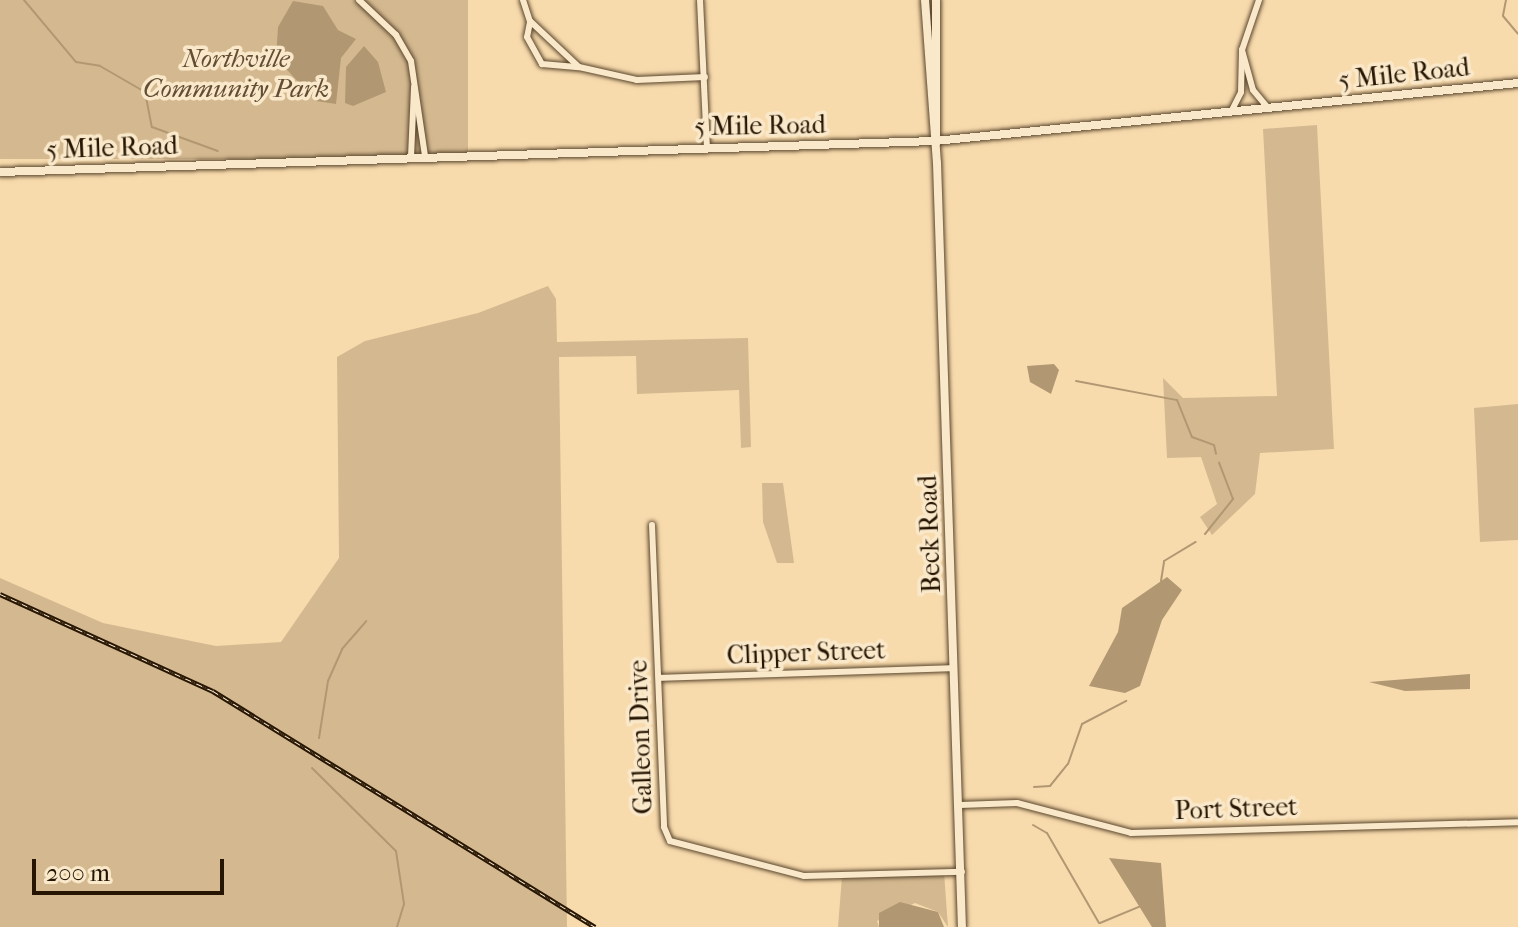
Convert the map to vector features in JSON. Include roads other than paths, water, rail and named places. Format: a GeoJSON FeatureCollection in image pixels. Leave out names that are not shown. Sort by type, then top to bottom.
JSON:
{"type":"FeatureCollection","features":[{"type":"Feature","properties":{"kind":"street"},"geometry":{"type":"LineString","coordinates":[[359,0],[396,35],[415,84],[425,156]]}},
{"type":"Feature","properties":{"kind":"street"},"geometry":{"type":"LineString","coordinates":[[523,0],[530,21],[579,67]]}},
{"type":"Feature","properties":{"kind":"street"},"geometry":{"type":"LineString","coordinates":[[700,0],[707,146]]}},
{"type":"Feature","properties":{"kind":"street","name":"Beck Road"},"geometry":{"type":"LineString","coordinates":[[925,0],[935,141],[962,927]]}},
{"type":"Feature","properties":{"kind":"street","name":"Beck Road"},"geometry":{"type":"LineString","coordinates":[[935,141],[936,0]]}},
{"type":"Feature","properties":{"kind":"street"},"geometry":{"type":"LineString","coordinates":[[1231,112],[1241,92],[1242,50],[1259,0]]}},
{"type":"Feature","properties":{"kind":"street"},"geometry":{"type":"LineString","coordinates":[[530,21],[527,37],[542,64],[579,67],[637,80],[705,77]]}},
{"type":"Feature","properties":{"kind":"street"},"geometry":{"type":"LineString","coordinates":[[1242,50],[1253,90],[1268,108]]}},
{"type":"Feature","properties":{"kind":"street","name":"5 Mile Road"},"geometry":{"type":"LineString","coordinates":[[0,172],[707,146],[935,141],[1518,83]]}},
{"type":"Feature","properties":{"kind":"street"},"geometry":{"type":"LineString","coordinates":[[411,157],[415,84]]}},
{"type":"Feature","properties":{"kind":"street","name":"Galleon Drive"},"geometry":{"type":"LineString","coordinates":[[652,525],[664,827],[675,845],[804,876],[962,872]]}},
{"type":"Feature","properties":{"kind":"street","name":"Clipper Street"},"geometry":{"type":"LineString","coordinates":[[659,678],[954,668]]}},
{"type":"Feature","properties":{"kind":"street","name":"Port Street"},"geometry":{"type":"LineString","coordinates":[[960,805],[1017,803],[1131,833],[1518,822]]}},
{"type":"Feature","properties":{"kind":"waterway"},"geometry":{"type":"LineString","coordinates":[[24,0],[76,62],[100,66],[145,92],[152,127],[218,151]]}},
{"type":"Feature","properties":{"kind":"waterway"},"geometry":{"type":"LineString","coordinates":[[1506,0],[1503,16],[1518,34]]}},
{"type":"Feature","properties":{"kind":"waterway"},"geometry":{"type":"LineString","coordinates":[[1076,381],[1177,400],[1192,437],[1214,445],[1216,454]]}},
{"type":"Feature","properties":{"kind":"waterway"},"geometry":{"type":"LineString","coordinates":[[1205,534],[1233,499],[1219,463]]}},
{"type":"Feature","properties":{"kind":"waterway"},"geometry":{"type":"LineString","coordinates":[[1161,581],[1164,561],[1196,542]]}},
{"type":"Feature","properties":{"kind":"waterway"},"geometry":{"type":"LineString","coordinates":[[319,738],[328,681],[342,649],[366,621]]}},
{"type":"Feature","properties":{"kind":"waterway"},"geometry":{"type":"LineString","coordinates":[[1034,787],[1050,786],[1068,764],[1082,724],[1126,701]]}},
{"type":"Feature","properties":{"kind":"waterway"},"geometry":{"type":"LineString","coordinates":[[312,768],[396,851],[404,904],[397,927]]}},
{"type":"Feature","properties":{"kind":"waterway"},"geometry":{"type":"LineString","coordinates":[[1033,825],[1047,833],[1099,923]]}},
{"type":"Feature","properties":{"kind":"waterway"},"geometry":{"type":"LineString","coordinates":[[1100,923],[1141,906]]}},
{"type":"Feature","properties":{"kind":"railway"},"geometry":{"type":"LineString","coordinates":[[0,594],[213,691],[595,927]]}},
{"type":"Feature","properties":{"kind":"park label","name":"Northville Community Park"},"geometry":{"type":"Point","coordinates":[236,74]}}]}
